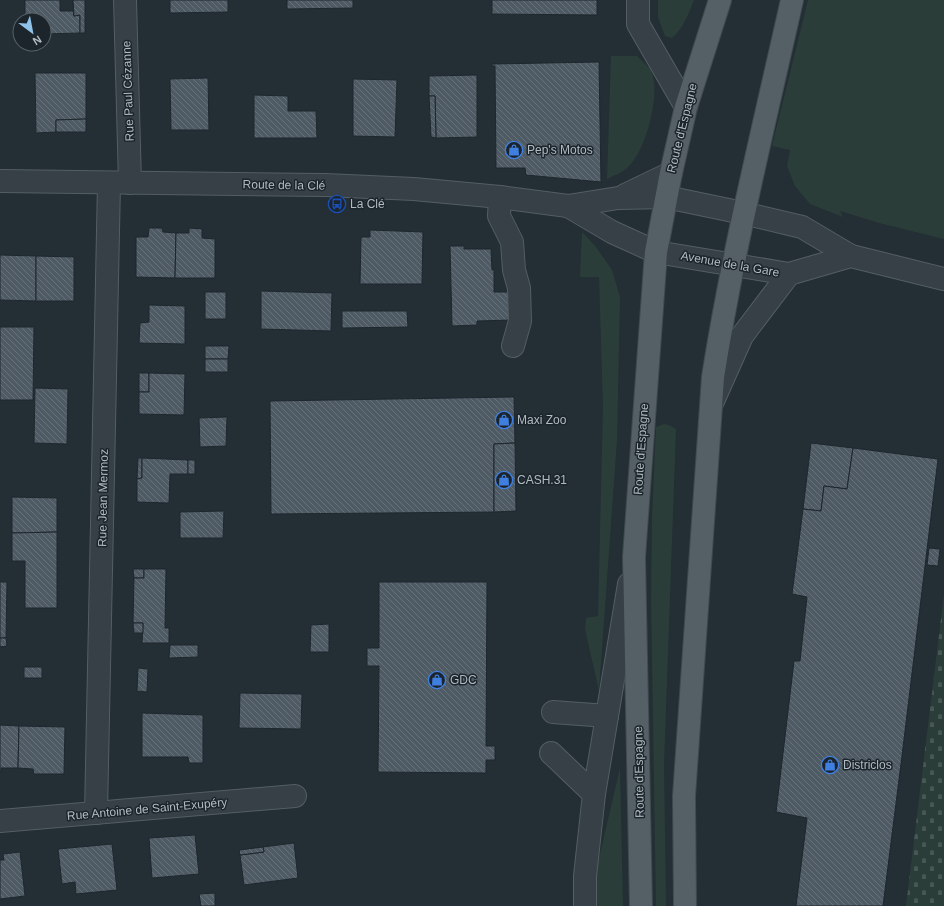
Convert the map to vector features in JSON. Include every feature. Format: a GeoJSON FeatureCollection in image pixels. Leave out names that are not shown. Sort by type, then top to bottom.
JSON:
{"type":"FeatureCollection","features":[{"type":"Feature","properties":{"kind":"main road","name":"Route d'Espagne"},"geometry":{"type":"LineString","coordinates":[[641,906],[634,557],[656,252],[666,197],[686,107],[720,0]]}},
{"type":"Feature","properties":{"kind":"main road"},"geometry":{"type":"LineString","coordinates":[[685,906],[684,796],[713,376],[723,310],[732,265],[792,0]]}},
{"type":"Feature","properties":{"kind":"street","name":"Rue Paul Cézanne"},"geometry":{"type":"LineString","coordinates":[[120,183],[125,0]]}},
{"type":"Feature","properties":{"kind":"street"},"geometry":{"type":"LineString","coordinates":[[638,0],[638,24],[686,107]]}},
{"type":"Feature","properties":{"kind":"street","name":"Route de la Clé"},"geometry":{"type":"LineString","coordinates":[[618,198],[671,173]]}},
{"type":"Feature","properties":{"kind":"street","name":"Route de la Clé"},"geometry":{"type":"LineString","coordinates":[[0,181],[325,185],[414,189],[500,197],[568,206],[618,198],[666,197],[802,227],[851,256]]}},
{"type":"Feature","properties":{"kind":"street","name":"Rue Jean Mermoz"},"geometry":{"type":"LineString","coordinates":[[96,813],[120,183]]}},
{"type":"Feature","properties":{"kind":"street"},"geometry":{"type":"LineString","coordinates":[[500,197],[499,216],[512,242],[514,270],[519,288],[520,321],[513,346]]}},
{"type":"Feature","properties":{"kind":"street","name":"Route de la Clé"},"geometry":{"type":"LineString","coordinates":[[568,206],[612,232],[656,252]]}},
{"type":"Feature","properties":{"kind":"street","name":"Avenue de la Gare"},"geometry":{"type":"LineString","coordinates":[[656,252],[789,274],[851,256]]}},
{"type":"Feature","properties":{"kind":"street"},"geometry":{"type":"LineString","coordinates":[[851,256],[944,279]]}},
{"type":"Feature","properties":{"kind":"street"},"geometry":{"type":"LineString","coordinates":[[711,406],[742,336],[789,274]]}},
{"type":"Feature","properties":{"kind":"street"},"geometry":{"type":"LineString","coordinates":[[585,906],[585,876],[594,794],[634,557]]}},
{"type":"Feature","properties":{"kind":"street"},"geometry":{"type":"LineString","coordinates":[[553,712],[607,716]]}},
{"type":"Feature","properties":{"kind":"street"},"geometry":{"type":"LineString","coordinates":[[551,753],[594,794]]}},
{"type":"Feature","properties":{"kind":"street","name":"Rue Antoine de Saint-Exupéry"},"geometry":{"type":"LineString","coordinates":[[0,821],[295,796]]}},
{"type":"Feature","properties":{"kind":"green space"},"geometry":{"type":"Polygon","coordinates":[[[658,0],[694,0],[688,15],[672,38],[665,36],[658,17],[658,0]]]}},
{"type":"Feature","properties":{"kind":"green space"},"geometry":{"type":"Polygon","coordinates":[[[808,0],[944,0],[944,239],[879,223],[840,211],[843,217],[810,204],[795,186],[787,166],[790,150],[772,146],[808,0]]]}},
{"type":"Feature","properties":{"kind":"green space"},"geometry":{"type":"Polygon","coordinates":[[[611,56],[637,56],[650,69],[653,79],[654,92],[650,122],[640,150],[633,162],[626,169],[607,179],[611,56]]]}},
{"type":"Feature","properties":{"kind":"green space"},"geometry":{"type":"Polygon","coordinates":[[[582,232],[596,247],[612,270],[620,297],[617,440],[599,691],[585,629],[586,618],[598,616],[603,406],[599,277],[580,277],[582,232]]]}},
{"type":"Feature","properties":{"kind":"green space"},"geometry":{"type":"Polygon","coordinates":[[[664,424],[676,429],[664,764],[666,906],[656,906],[651,598],[652,517],[656,427],[664,424]]]}},
{"type":"Feature","properties":{"kind":"green space"},"geometry":{"type":"Polygon","coordinates":[[[944,594],[944,906],[906,906],[944,594]]]}},
{"type":"Feature","properties":{"kind":"green space"},"geometry":{"type":"Polygon","coordinates":[[[620,768],[623,906],[596,906],[596,871],[620,768]]]}},
{"type":"Feature","properties":{"kind":"building"},"geometry":{"type":"Polygon","coordinates":[[[25,0],[60,0],[60,11],[73,11],[74,16],[80,15],[80,33],[52,34],[52,12],[25,12],[25,0]]]}},
{"type":"Feature","properties":{"kind":"building"},"geometry":{"type":"Polygon","coordinates":[[[73,0],[85,0],[85,33],[80,33],[80,15],[74,16],[73,0]]]}},
{"type":"Feature","properties":{"kind":"building"},"geometry":{"type":"Polygon","coordinates":[[[170,0],[228,0],[228,12],[170,13],[170,0]]]}},
{"type":"Feature","properties":{"kind":"building"},"geometry":{"type":"Polygon","coordinates":[[[287,0],[353,0],[353,8],[287,9],[287,0]]]}},
{"type":"Feature","properties":{"kind":"building"},"geometry":{"type":"Polygon","coordinates":[[[492,0],[597,0],[597,15],[492,14],[492,0]]]}},
{"type":"Feature","properties":{"kind":"building"},"geometry":{"type":"Polygon","coordinates":[[[599,62],[601,182],[526,175],[525,168],[496,168],[495,66],[492,66],[492,64],[599,62]]]}},
{"type":"Feature","properties":{"kind":"building"},"geometry":{"type":"Polygon","coordinates":[[[35,73],[86,73],[86,119],[56,120],[56,132],[36,133],[35,73]]]}},
{"type":"Feature","properties":{"kind":"building"},"geometry":{"type":"Polygon","coordinates":[[[477,75],[477,137],[436,138],[435,96],[429,96],[429,76],[477,75]]]}},
{"type":"Feature","properties":{"kind":"building"},"geometry":{"type":"Polygon","coordinates":[[[208,78],[209,130],[171,130],[170,79],[208,78]]]}},
{"type":"Feature","properties":{"kind":"building"},"geometry":{"type":"Polygon","coordinates":[[[353,79],[397,80],[395,137],[353,136],[353,79]]]}},
{"type":"Feature","properties":{"kind":"building"},"geometry":{"type":"Polygon","coordinates":[[[254,95],[288,96],[288,111],[316,111],[317,138],[254,138],[254,95]]]}},
{"type":"Feature","properties":{"kind":"building"},"geometry":{"type":"Polygon","coordinates":[[[429,96],[435,96],[436,138],[431,137],[429,96]]]}},
{"type":"Feature","properties":{"kind":"building"},"geometry":{"type":"Polygon","coordinates":[[[86,119],[86,132],[56,132],[56,120],[86,119]]]}},
{"type":"Feature","properties":{"kind":"building"},"geometry":{"type":"Polygon","coordinates":[[[149,228],[162,228],[163,232],[176,233],[175,278],[136,277],[136,237],[148,237],[149,228]]]}},
{"type":"Feature","properties":{"kind":"building"},"geometry":{"type":"Polygon","coordinates":[[[189,228],[202,229],[202,238],[215,239],[215,278],[175,278],[176,233],[189,233],[189,228]]]}},
{"type":"Feature","properties":{"kind":"building"},"geometry":{"type":"Polygon","coordinates":[[[370,230],[423,232],[422,284],[360,284],[361,237],[370,237],[370,230]]]}},
{"type":"Feature","properties":{"kind":"building"},"geometry":{"type":"Polygon","coordinates":[[[450,246],[464,246],[464,249],[491,249],[492,270],[494,270],[494,292],[512,292],[512,320],[477,321],[477,325],[452,326],[450,246]]]}},
{"type":"Feature","properties":{"kind":"building"},"geometry":{"type":"Polygon","coordinates":[[[0,255],[36,256],[36,301],[0,300],[0,255]]]}},
{"type":"Feature","properties":{"kind":"building"},"geometry":{"type":"Polygon","coordinates":[[[36,256],[74,257],[74,301],[36,301],[36,256]]]}},
{"type":"Feature","properties":{"kind":"building"},"geometry":{"type":"Polygon","coordinates":[[[261,291],[332,293],[331,331],[261,329],[261,291]]]}},
{"type":"Feature","properties":{"kind":"building"},"geometry":{"type":"Polygon","coordinates":[[[205,292],[226,292],[226,319],[205,319],[205,292]]]}},
{"type":"Feature","properties":{"kind":"building"},"geometry":{"type":"Polygon","coordinates":[[[149,305],[185,306],[185,344],[139,343],[140,323],[149,322],[149,305]]]}},
{"type":"Feature","properties":{"kind":"building"},"geometry":{"type":"Polygon","coordinates":[[[342,311],[407,311],[408,327],[342,328],[342,311]]]}},
{"type":"Feature","properties":{"kind":"building"},"geometry":{"type":"Polygon","coordinates":[[[0,327],[34,327],[33,400],[0,400],[0,327]]]}},
{"type":"Feature","properties":{"kind":"building"},"geometry":{"type":"Polygon","coordinates":[[[205,346],[229,346],[228,359],[205,359],[205,346]]]}},
{"type":"Feature","properties":{"kind":"building"},"geometry":{"type":"Polygon","coordinates":[[[205,359],[228,359],[228,372],[205,372],[205,359]]]}},
{"type":"Feature","properties":{"kind":"building"},"geometry":{"type":"Polygon","coordinates":[[[139,373],[149,373],[149,392],[139,392],[139,373]]]}},
{"type":"Feature","properties":{"kind":"building"},"geometry":{"type":"Polygon","coordinates":[[[149,373],[185,374],[184,415],[139,414],[139,392],[149,392],[149,373]]]}},
{"type":"Feature","properties":{"kind":"building"},"geometry":{"type":"Polygon","coordinates":[[[35,388],[68,389],[67,444],[34,443],[35,388]]]}},
{"type":"Feature","properties":{"kind":"building"},"geometry":{"type":"Polygon","coordinates":[[[514,397],[515,443],[494,444],[494,512],[271,514],[270,401],[514,397]]]}},
{"type":"Feature","properties":{"kind":"building"},"geometry":{"type":"Polygon","coordinates":[[[227,417],[226,446],[200,447],[199,418],[227,417]]]}},
{"type":"Feature","properties":{"kind":"building"},"geometry":{"type":"Polygon","coordinates":[[[515,443],[516,511],[494,512],[494,444],[515,443]]]}},
{"type":"Feature","properties":{"kind":"building"},"geometry":{"type":"Polygon","coordinates":[[[811,443],[853,448],[847,489],[824,486],[821,511],[803,509],[811,443]]]}},
{"type":"Feature","properties":{"kind":"building"},"geometry":{"type":"Polygon","coordinates":[[[853,448],[938,459],[902,756],[883,906],[796,906],[807,818],[776,812],[794,661],[800,661],[807,597],[792,594],[803,509],[821,511],[824,486],[847,489],[853,448]]]}},
{"type":"Feature","properties":{"kind":"building"},"geometry":{"type":"Polygon","coordinates":[[[138,458],[142,458],[142,478],[137,479],[138,458]]]}},
{"type":"Feature","properties":{"kind":"building"},"geometry":{"type":"Polygon","coordinates":[[[142,458],[188,460],[188,474],[170,474],[169,503],[137,502],[137,479],[142,478],[142,458]]]}},
{"type":"Feature","properties":{"kind":"building"},"geometry":{"type":"Polygon","coordinates":[[[188,460],[195,460],[195,474],[188,474],[188,460]]]}},
{"type":"Feature","properties":{"kind":"building"},"geometry":{"type":"Polygon","coordinates":[[[12,497],[57,498],[57,532],[12,533],[12,497]]]}},
{"type":"Feature","properties":{"kind":"building"},"geometry":{"type":"Polygon","coordinates":[[[224,511],[223,538],[180,538],[180,512],[224,511]]]}},
{"type":"Feature","properties":{"kind":"building"},"geometry":{"type":"Polygon","coordinates":[[[57,532],[57,608],[25,608],[25,561],[12,561],[12,533],[57,532]]]}},
{"type":"Feature","properties":{"kind":"building"},"geometry":{"type":"Polygon","coordinates":[[[929,548],[940,549],[938,566],[927,565],[929,548]]]}},
{"type":"Feature","properties":{"kind":"building"},"geometry":{"type":"Polygon","coordinates":[[[133,569],[144,569],[144,578],[134,578],[133,569]]]}},
{"type":"Feature","properties":{"kind":"building"},"geometry":{"type":"Polygon","coordinates":[[[144,569],[166,569],[165,628],[169,628],[169,643],[142,643],[143,623],[133,623],[134,578],[144,578],[144,569]]]}},
{"type":"Feature","properties":{"kind":"building"},"geometry":{"type":"Polygon","coordinates":[[[0,582],[7,582],[6,638],[0,638],[0,582]]]}},
{"type":"Feature","properties":{"kind":"building"},"geometry":{"type":"Polygon","coordinates":[[[379,582],[487,582],[486,746],[495,746],[495,760],[486,760],[486,773],[378,772],[379,666],[367,666],[367,648],[379,648],[379,582]]]}},
{"type":"Feature","properties":{"kind":"building"},"geometry":{"type":"Polygon","coordinates":[[[133,623],[143,623],[143,633],[134,633],[133,623]]]}},
{"type":"Feature","properties":{"kind":"building"},"geometry":{"type":"Polygon","coordinates":[[[329,624],[329,652],[310,652],[311,625],[329,624]]]}},
{"type":"Feature","properties":{"kind":"building"},"geometry":{"type":"Polygon","coordinates":[[[0,638],[6,638],[7,646],[0,647],[0,638]]]}},
{"type":"Feature","properties":{"kind":"building"},"geometry":{"type":"Polygon","coordinates":[[[170,645],[198,645],[198,657],[169,658],[170,645]]]}},
{"type":"Feature","properties":{"kind":"building"},"geometry":{"type":"Polygon","coordinates":[[[24,667],[42,667],[42,678],[24,678],[24,667]]]}},
{"type":"Feature","properties":{"kind":"building"},"geometry":{"type":"Polygon","coordinates":[[[138,668],[148,669],[147,692],[137,691],[138,668]]]}},
{"type":"Feature","properties":{"kind":"building"},"geometry":{"type":"Polygon","coordinates":[[[240,693],[302,694],[301,729],[239,728],[240,693]]]}},
{"type":"Feature","properties":{"kind":"building"},"geometry":{"type":"Polygon","coordinates":[[[142,713],[203,715],[203,763],[189,763],[188,757],[142,757],[142,713]]]}},
{"type":"Feature","properties":{"kind":"building"},"geometry":{"type":"Polygon","coordinates":[[[0,725],[19,726],[18,768],[1,768],[1,772],[0,772],[0,725]]]}},
{"type":"Feature","properties":{"kind":"building"},"geometry":{"type":"Polygon","coordinates":[[[19,726],[65,727],[64,774],[34,774],[33,769],[18,768],[19,726]]]}},
{"type":"Feature","properties":{"kind":"building"},"geometry":{"type":"Polygon","coordinates":[[[195,835],[199,874],[152,878],[149,838],[195,835]]]}},
{"type":"Feature","properties":{"kind":"building"},"geometry":{"type":"Polygon","coordinates":[[[294,843],[298,878],[244,885],[240,855],[264,852],[263,847],[294,843]]]}},
{"type":"Feature","properties":{"kind":"building"},"geometry":{"type":"Polygon","coordinates":[[[112,844],[117,890],[76,894],[75,882],[62,884],[58,849],[112,844]]]}},
{"type":"Feature","properties":{"kind":"building"},"geometry":{"type":"Polygon","coordinates":[[[263,847],[264,852],[240,855],[239,850],[263,847]]]}},
{"type":"Feature","properties":{"kind":"building"},"geometry":{"type":"Polygon","coordinates":[[[20,852],[25,896],[0,899],[0,860],[4,860],[3,854],[20,852]]]}},
{"type":"Feature","properties":{"kind":"building"},"geometry":{"type":"Polygon","coordinates":[[[215,893],[215,906],[201,906],[199,894],[215,893]]]}},
{"type":"Feature","properties":{"kind":"place","name":"Pep's Motos"},"geometry":{"type":"Point","coordinates":[514,150]}},
{"type":"Feature","properties":{"kind":"place","name":"La Clé"},"geometry":{"type":"Point","coordinates":[337,204]}},
{"type":"Feature","properties":{"kind":"place","name":"Maxi Zoo"},"geometry":{"type":"Point","coordinates":[504,420]}},
{"type":"Feature","properties":{"kind":"place","name":"CASH.31"},"geometry":{"type":"Point","coordinates":[504,480]}},
{"type":"Feature","properties":{"kind":"place","name":"GDC"},"geometry":{"type":"Point","coordinates":[437,680]}},
{"type":"Feature","properties":{"kind":"place","name":"Districlos"},"geometry":{"type":"Point","coordinates":[830,765]}}]}
